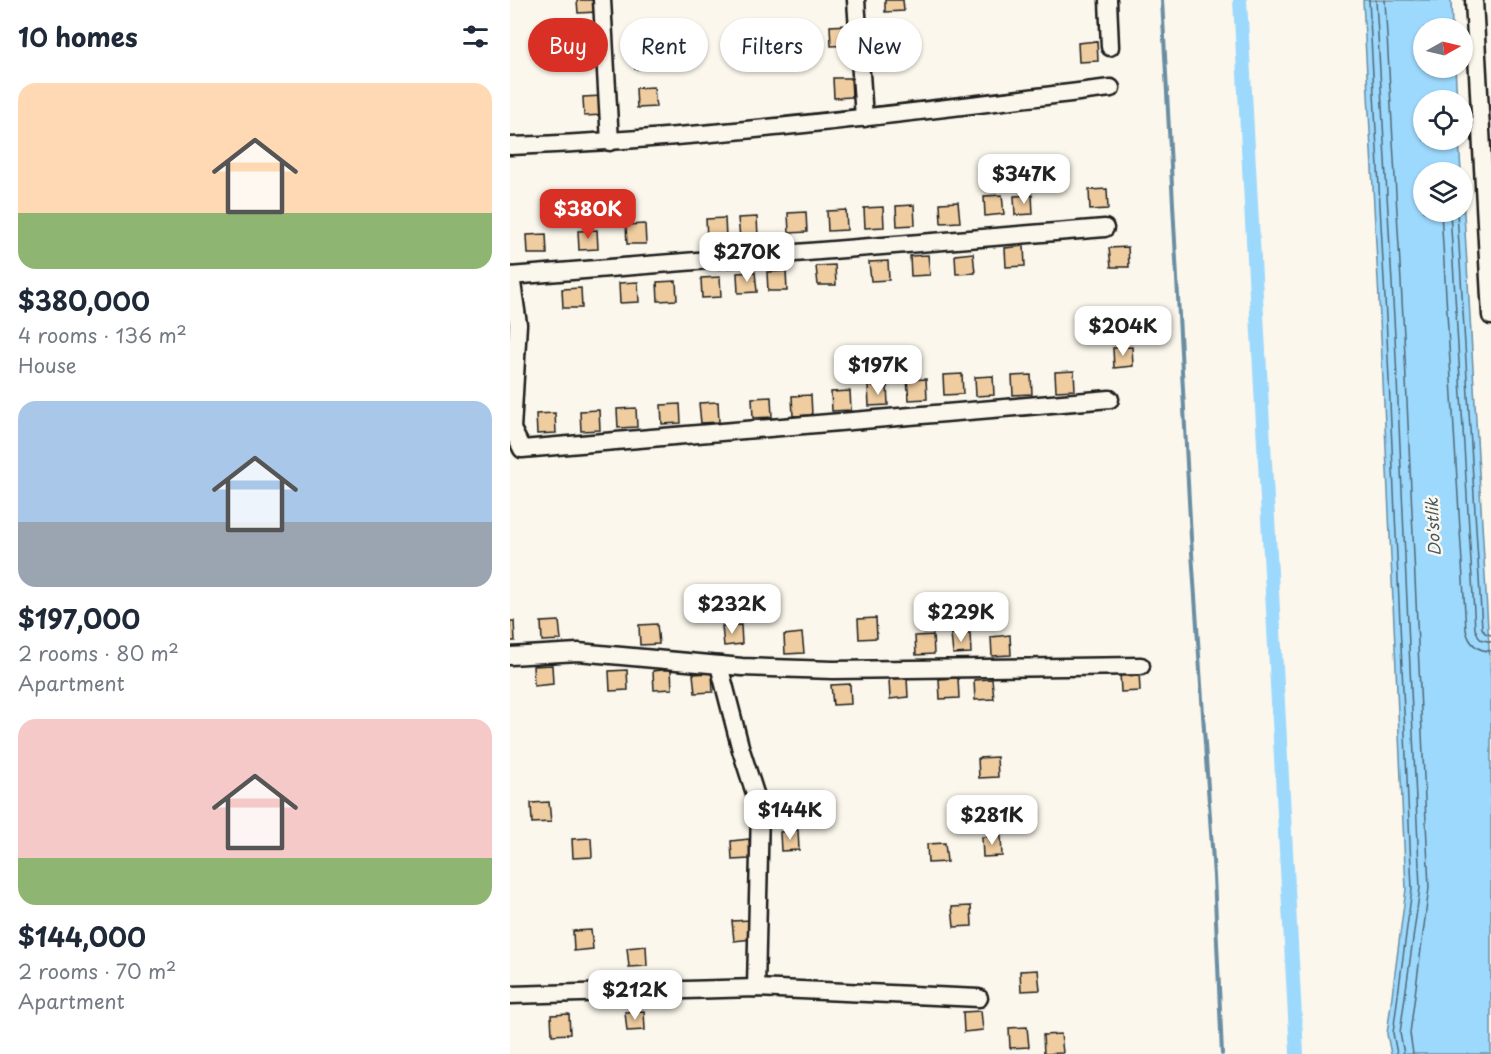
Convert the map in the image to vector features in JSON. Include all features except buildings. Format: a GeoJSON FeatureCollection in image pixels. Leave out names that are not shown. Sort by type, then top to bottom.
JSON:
{"type":"FeatureCollection","features":[{"type":"Feature","properties":{"kind":"street"},"geometry":{"type":"LineString","coordinates":[[602,0],[610,142]]}},
{"type":"Feature","properties":{"kind":"street"},"geometry":{"type":"LineString","coordinates":[[856,0],[864,118]]}},
{"type":"Feature","properties":{"kind":"street"},"geometry":{"type":"LineString","coordinates":[[1108,0],[1110,47]]}},
{"type":"Feature","properties":{"kind":"street"},"geometry":{"type":"LineString","coordinates":[[1474,0],[1491,316]]}},
{"type":"Feature","properties":{"kind":"street"},"geometry":{"type":"LineString","coordinates":[[510,146],[610,142],[864,118],[1111,88]]}},
{"type":"Feature","properties":{"kind":"street"},"geometry":{"type":"LineString","coordinates":[[1105,228],[511,276],[518,324],[512,429],[522,449],[1110,399]]}},
{"type":"Feature","properties":{"kind":"street"},"geometry":{"type":"LineString","coordinates":[[510,656],[578,652],[719,665],[833,670],[1142,666]]}},
{"type":"Feature","properties":{"kind":"street"},"geometry":{"type":"LineString","coordinates":[[719,665],[741,750],[760,809],[756,988]]}},
{"type":"Feature","properties":{"kind":"street"},"geometry":{"type":"LineString","coordinates":[[510,995],[756,988],[979,998]]}},
{"type":"Feature","properties":{"kind":"water","name":"Do'stlik"},"geometry":{"type":"Polygon","coordinates":[[[1363,0],[1451,0],[1452,18],[1413,18],[1413,78],[1456,78],[1456,90],[1413,90],[1413,150],[1460,150],[1460,162],[1413,162],[1413,222],[1465,222],[1491,680],[1491,1054],[1391,1054],[1387,1034],[1406,889],[1363,0]]]}},
{"type":"Feature","properties":{"kind":"waterway"},"geometry":{"type":"LineString","coordinates":[[1162,0],[1191,538],[1214,876],[1222,1054]]}},
{"type":"Feature","properties":{"kind":"waterway"},"geometry":{"type":"LineString","coordinates":[[1240,0],[1297,1054]]}}]}
